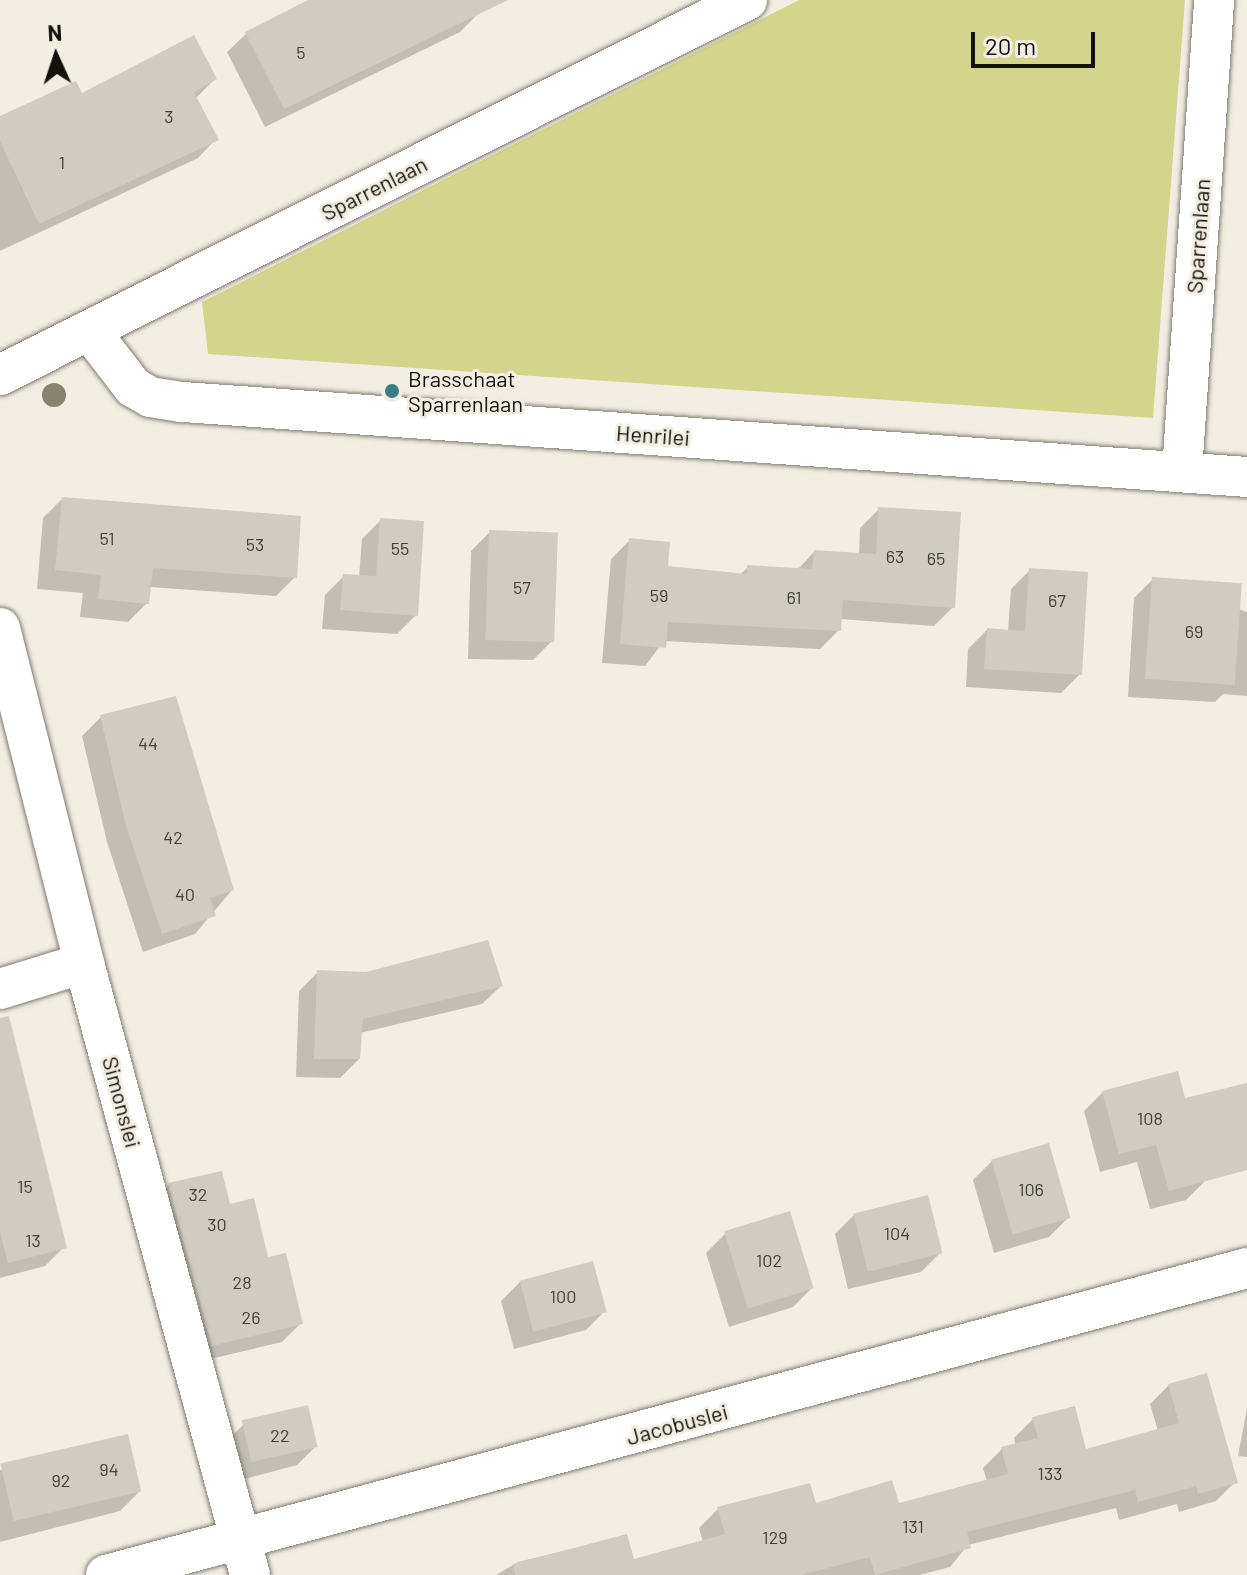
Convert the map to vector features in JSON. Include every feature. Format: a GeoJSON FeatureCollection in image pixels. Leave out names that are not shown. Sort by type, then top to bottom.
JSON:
{"type":"FeatureCollection","features":[{"type":"Feature","properties":{"kind":"street","name":"Sparrenlaan"},"geometry":{"type":"LineString","coordinates":[[0,375],[747,0]]}},
{"type":"Feature","properties":{"kind":"street","name":"Sparrenlaan"},"geometry":{"type":"LineString","coordinates":[[1182,472],[1214,0]]}},
{"type":"Feature","properties":{"kind":"street","name":"Henrilei"},"geometry":{"type":"LineString","coordinates":[[90,331],[133,387],[150,397],[183,402],[1247,477]]}},
{"type":"Feature","properties":{"kind":"street","name":"Simonslei"},"geometry":{"type":"LineString","coordinates":[[0,628],[84,963],[246,1557]]}},
{"type":"Feature","properties":{"kind":"street"},"geometry":{"type":"LineString","coordinates":[[0,989],[84,963]]}},
{"type":"Feature","properties":{"kind":"street","name":"Jacobuslei"},"geometry":{"type":"LineString","coordinates":[[106,1575],[246,1557],[1247,1268]]}},
{"type":"Feature","properties":{"kind":"green space"},"geometry":{"type":"Polygon","coordinates":[[[799,0],[1185,0],[1153,418],[208,354],[202,302],[799,0]]]}},
{"type":"Feature","properties":{"kind":"building"},"geometry":{"type":"Polygon","coordinates":[[[308,0],[508,0],[284,109],[245,32],[308,0]]]}},
{"type":"Feature","properties":{"kind":"building"},"geometry":{"type":"Polygon","coordinates":[[[194,35],[217,79],[194,92],[219,140],[39,224],[0,141],[0,116],[76,81],[82,93],[194,35]]]}},
{"type":"Feature","properties":{"kind":"building"},"geometry":{"type":"Polygon","coordinates":[[[62,497],[301,516],[297,578],[153,568],[149,604],[98,599],[101,575],[55,570],[62,497]]]}},
{"type":"Feature","properties":{"kind":"building"},"geometry":{"type":"Polygon","coordinates":[[[878,507],[961,512],[955,608],[843,600],[841,631],[668,622],[666,648],[620,644],[629,538],[670,542],[668,566],[747,574],[747,565],[812,569],[814,550],[876,554],[878,507]]]}},
{"type":"Feature","properties":{"kind":"building"},"geometry":{"type":"Polygon","coordinates":[[[380,518],[424,521],[418,616],[340,610],[343,574],[376,576],[380,518]]]}},
{"type":"Feature","properties":{"kind":"building"},"geometry":{"type":"Polygon","coordinates":[[[489,530],[558,532],[554,642],[485,640],[489,530]]]}},
{"type":"Feature","properties":{"kind":"building"},"geometry":{"type":"Polygon","coordinates":[[[1029,568],[1088,572],[1082,675],[984,669],[987,628],[1025,631],[1029,568]]]}},
{"type":"Feature","properties":{"kind":"building"},"geometry":{"type":"Polygon","coordinates":[[[1152,577],[1242,583],[1235,685],[1145,679],[1152,577]]]}},
{"type":"Feature","properties":{"kind":"building"},"geometry":{"type":"Polygon","coordinates":[[[176,696],[234,890],[210,898],[216,916],[162,934],[125,822],[100,715],[176,696]]]}},
{"type":"Feature","properties":{"kind":"building"},"geometry":{"type":"Polygon","coordinates":[[[488,940],[503,986],[363,1019],[360,1059],[314,1059],[317,970],[366,972],[488,940]]]}},
{"type":"Feature","properties":{"kind":"building"},"geometry":{"type":"Polygon","coordinates":[[[9,1016],[67,1248],[8,1263],[0,1232],[0,1018],[9,1016]]]}},
{"type":"Feature","properties":{"kind":"building"},"geometry":{"type":"Polygon","coordinates":[[[1178,1071],[1185,1098],[1247,1083],[1247,1170],[1169,1191],[1156,1145],[1119,1154],[1102,1091],[1178,1071]]]}},
{"type":"Feature","properties":{"kind":"building"},"geometry":{"type":"Polygon","coordinates":[[[1049,1143],[1070,1218],[1013,1235],[991,1160],[1049,1143]]]}},
{"type":"Feature","properties":{"kind":"building"},"geometry":{"type":"Polygon","coordinates":[[[222,1171],[230,1204],[254,1198],[268,1257],[286,1253],[303,1324],[212,1346],[168,1183],[222,1171]]]}},
{"type":"Feature","properties":{"kind":"building"},"geometry":{"type":"Polygon","coordinates":[[[928,1195],[943,1253],[868,1272],[853,1214],[928,1195]]]}},
{"type":"Feature","properties":{"kind":"building"},"geometry":{"type":"Polygon","coordinates":[[[790,1211],[814,1288],[748,1309],[724,1231],[790,1211]]]}},
{"type":"Feature","properties":{"kind":"building"},"geometry":{"type":"Polygon","coordinates":[[[593,1261],[607,1312],[533,1332],[520,1281],[593,1261]]]}},
{"type":"Feature","properties":{"kind":"building"},"geometry":{"type":"Polygon","coordinates":[[[1207,1373],[1238,1483],[1198,1494],[1196,1486],[1138,1502],[1135,1490],[967,1532],[971,1548],[875,1575],[870,1557],[801,1575],[515,1575],[513,1564],[627,1534],[634,1559],[725,1534],[717,1507],[810,1483],[816,1503],[892,1480],[899,1503],[1008,1474],[1001,1447],[1038,1438],[1032,1417],[1075,1406],[1086,1449],[1179,1423],[1168,1384],[1207,1373]]]}},
{"type":"Feature","properties":{"kind":"building"},"geometry":{"type":"Polygon","coordinates":[[[308,1405],[318,1447],[251,1462],[242,1420],[308,1405]]]}},
{"type":"Feature","properties":{"kind":"building"},"geometry":{"type":"Polygon","coordinates":[[[128,1434],[141,1491],[14,1521],[0,1463],[128,1434]]]}},
{"type":"Feature","properties":{"kind":"place","name":"Brasschaat Sparrenlaan"},"geometry":{"type":"Point","coordinates":[392,391]}}]}
